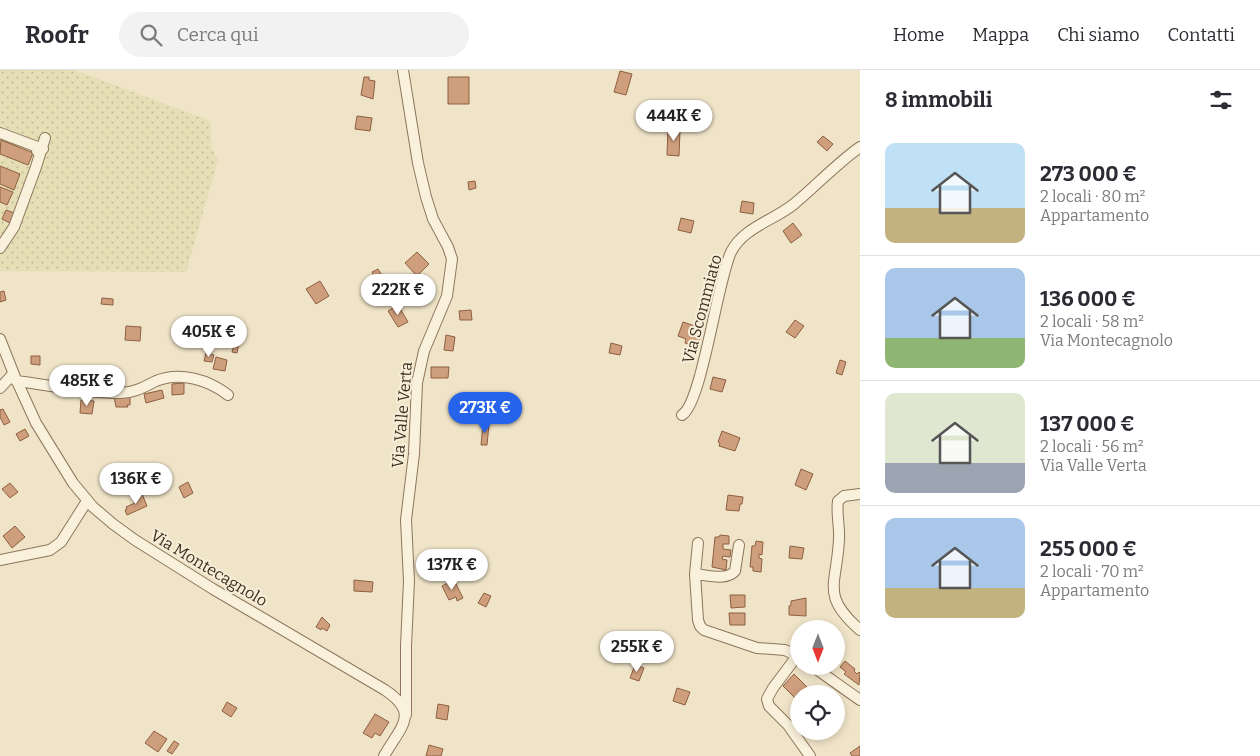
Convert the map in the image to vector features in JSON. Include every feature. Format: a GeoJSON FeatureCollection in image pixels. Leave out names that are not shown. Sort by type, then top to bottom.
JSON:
{"type":"FeatureCollection","features":[{"type":"Feature","properties":{"kind":"street","name":"Via Valle Verta"},"geometry":{"type":"LineString","coordinates":[[403,70],[418,163],[426,197],[433,219],[448,246],[452,259],[448,296],[424,351],[417,388],[414,454],[406,520],[409,581],[406,640],[406,715]]}},
{"type":"Feature","properties":{"kind":"street"},"geometry":{"type":"LineString","coordinates":[[0,134],[44,144],[35,153],[26,175],[25,186],[28,191],[14,227],[0,248]]}},
{"type":"Feature","properties":{"kind":"street","name":"Via Scommiato"},"geometry":{"type":"LineString","coordinates":[[682,415],[689,408],[696,387],[707,351],[722,281],[735,245],[755,228],[793,205],[860,147]]}},
{"type":"Feature","properties":{"kind":"street","name":"Via Montecagnolo"},"geometry":{"type":"LineString","coordinates":[[0,339],[15,377],[43,436],[73,484],[87,501],[135,540],[222,594],[388,691],[401,704],[406,715]]}},
{"type":"Feature","properties":{"kind":"street"},"geometry":{"type":"LineString","coordinates":[[0,388],[15,377],[103,392],[123,393],[135,391],[161,380],[182,378],[208,383],[228,395]]}},
{"type":"Feature","properties":{"kind":"street"},"geometry":{"type":"LineString","coordinates":[[860,494],[844,496],[838,501],[839,541],[834,585],[835,600],[838,607],[860,630]]}},
{"type":"Feature","properties":{"kind":"street"},"geometry":{"type":"LineString","coordinates":[[0,560],[50,550],[57,546],[87,501]]}},
{"type":"Feature","properties":{"kind":"street"},"geometry":{"type":"LineString","coordinates":[[698,543],[695,574],[700,626],[704,630],[756,648],[782,649],[790,653]]}},
{"type":"Feature","properties":{"kind":"street"},"geometry":{"type":"LineString","coordinates":[[695,574],[727,577],[732,575],[736,569],[739,545]]}},
{"type":"Feature","properties":{"kind":"street"},"geometry":{"type":"LineString","coordinates":[[790,667],[773,688],[767,699],[769,706],[788,725],[810,756]]}},
{"type":"Feature","properties":{"kind":"street"},"geometry":{"type":"LineString","coordinates":[[825,675],[860,700]]}},
{"type":"Feature","properties":{"kind":"street"},"geometry":{"type":"LineString","coordinates":[[384,756],[403,724],[406,715]]}},
{"type":"Feature","properties":{"kind":"shaded area"},"geometry":{"type":"Polygon","coordinates":[[[0,70],[74,70],[211,121],[211,146],[218,160],[186,272],[0,271],[0,70]]]}},
{"type":"Feature","properties":{"kind":"building"},"geometry":{"type":"Polygon","coordinates":[[[620,71],[632,74],[626,95],[614,92],[620,71]]]}},
{"type":"Feature","properties":{"kind":"building"},"geometry":{"type":"Polygon","coordinates":[[[364,77],[369,77],[369,80],[375,81],[373,99],[361,95],[364,77]]]}},
{"type":"Feature","properties":{"kind":"building"},"geometry":{"type":"Polygon","coordinates":[[[448,77],[469,77],[469,104],[448,104],[448,77]]]}},
{"type":"Feature","properties":{"kind":"building"},"geometry":{"type":"Polygon","coordinates":[[[357,116],[372,118],[370,131],[355,129],[357,116]]]}},
{"type":"Feature","properties":{"kind":"building"},"geometry":{"type":"Polygon","coordinates":[[[668,129],[680,130],[679,156],[667,155],[668,129]]]}},
{"type":"Feature","properties":{"kind":"building"},"geometry":{"type":"Polygon","coordinates":[[[823,136],[833,144],[827,151],[817,142],[823,136]]]}},
{"type":"Feature","properties":{"kind":"building"},"geometry":{"type":"Polygon","coordinates":[[[1,140],[33,153],[28,165],[0,154],[1,140]]]}},
{"type":"Feature","properties":{"kind":"building"},"geometry":{"type":"Polygon","coordinates":[[[0,166],[20,174],[14,190],[0,184],[0,166]]]}},
{"type":"Feature","properties":{"kind":"building"},"geometry":{"type":"Polygon","coordinates":[[[475,181],[476,188],[469,190],[468,182],[475,181]]]}},
{"type":"Feature","properties":{"kind":"building"},"geometry":{"type":"Polygon","coordinates":[[[0,187],[13,192],[7,205],[0,202],[0,187]]]}},
{"type":"Feature","properties":{"kind":"building"},"geometry":{"type":"Polygon","coordinates":[[[742,201],[754,203],[753,214],[740,212],[742,201]]]}},
{"type":"Feature","properties":{"kind":"building"},"geometry":{"type":"Polygon","coordinates":[[[6,210],[17,214],[12,224],[2,219],[6,210]]]}},
{"type":"Feature","properties":{"kind":"building"},"geometry":{"type":"Polygon","coordinates":[[[681,218],[694,221],[691,233],[678,230],[681,218]]]}},
{"type":"Feature","properties":{"kind":"building"},"geometry":{"type":"Polygon","coordinates":[[[793,223],[802,235],[791,243],[783,231],[793,223]]]}},
{"type":"Feature","properties":{"kind":"building"},"geometry":{"type":"Polygon","coordinates":[[[417,252],[429,264],[417,276],[405,263],[417,252]]]}},
{"type":"Feature","properties":{"kind":"building"},"geometry":{"type":"Polygon","coordinates":[[[378,269],[385,280],[378,284],[372,272],[378,269]]]}},
{"type":"Feature","properties":{"kind":"building"},"geometry":{"type":"Polygon","coordinates":[[[320,281],[329,296],[316,304],[306,289],[320,281]]]}},
{"type":"Feature","properties":{"kind":"building"},"geometry":{"type":"Polygon","coordinates":[[[4,291],[6,300],[0,302],[0,292],[4,291]]]}},
{"type":"Feature","properties":{"kind":"building"},"geometry":{"type":"Polygon","coordinates":[[[102,298],[113,299],[113,305],[101,304],[102,298]]]}},
{"type":"Feature","properties":{"kind":"building"},"geometry":{"type":"Polygon","coordinates":[[[398,305],[408,322],[398,327],[388,311],[398,305]]]}},
{"type":"Feature","properties":{"kind":"building"},"geometry":{"type":"Polygon","coordinates":[[[471,310],[472,320],[460,320],[459,311],[471,310]]]}},
{"type":"Feature","properties":{"kind":"building"},"geometry":{"type":"Polygon","coordinates":[[[795,320],[804,326],[795,338],[786,332],[795,320]]]}},
{"type":"Feature","properties":{"kind":"building"},"geometry":{"type":"Polygon","coordinates":[[[683,322],[695,326],[694,330],[702,333],[697,347],[685,343],[686,339],[678,336],[683,322]]]}},
{"type":"Feature","properties":{"kind":"building"},"geometry":{"type":"Polygon","coordinates":[[[126,326],[141,327],[140,341],[125,340],[126,326]]]}},
{"type":"Feature","properties":{"kind":"building"},"geometry":{"type":"Polygon","coordinates":[[[446,335],[455,337],[453,351],[444,350],[446,335]]]}},
{"type":"Feature","properties":{"kind":"building"},"geometry":{"type":"Polygon","coordinates":[[[235,342],[239,343],[237,353],[232,352],[235,342]]]}},
{"type":"Feature","properties":{"kind":"building"},"geometry":{"type":"Polygon","coordinates":[[[611,343],[622,346],[620,355],[609,353],[611,343]]]}},
{"type":"Feature","properties":{"kind":"building"},"geometry":{"type":"Polygon","coordinates":[[[206,353],[214,355],[212,362],[204,361],[206,353]]]}},
{"type":"Feature","properties":{"kind":"building"},"geometry":{"type":"Polygon","coordinates":[[[31,356],[40,356],[40,365],[31,364],[31,356]]]}},
{"type":"Feature","properties":{"kind":"building"},"geometry":{"type":"Polygon","coordinates":[[[216,357],[227,360],[225,371],[213,369],[216,357]]]}},
{"type":"Feature","properties":{"kind":"building"},"geometry":{"type":"Polygon","coordinates":[[[840,360],[846,362],[842,375],[836,373],[840,360]]]}},
{"type":"Feature","properties":{"kind":"building"},"geometry":{"type":"Polygon","coordinates":[[[431,367],[449,367],[448,378],[431,378],[431,367]]]}},
{"type":"Feature","properties":{"kind":"building"},"geometry":{"type":"Polygon","coordinates":[[[713,377],[726,380],[722,392],[710,389],[713,377]]]}},
{"type":"Feature","properties":{"kind":"building"},"geometry":{"type":"Polygon","coordinates":[[[184,383],[184,394],[172,395],[172,384],[184,383]]]}},
{"type":"Feature","properties":{"kind":"building"},"geometry":{"type":"Polygon","coordinates":[[[162,390],[164,398],[146,403],[144,394],[162,390]]]}},
{"type":"Feature","properties":{"kind":"building"},"geometry":{"type":"Polygon","coordinates":[[[488,395],[489,412],[477,412],[476,396],[488,395]]]}},
{"type":"Feature","properties":{"kind":"building"},"geometry":{"type":"Polygon","coordinates":[[[114,397],[130,397],[130,405],[127,405],[128,407],[116,407],[114,397]]]}},
{"type":"Feature","properties":{"kind":"building"},"geometry":{"type":"Polygon","coordinates":[[[81,400],[94,401],[92,414],[80,413],[81,400]]]}},
{"type":"Feature","properties":{"kind":"building"},"geometry":{"type":"Polygon","coordinates":[[[3,409],[10,422],[4,425],[0,417],[0,410],[3,409]]]}},
{"type":"Feature","properties":{"kind":"building"},"geometry":{"type":"Polygon","coordinates":[[[483,424],[489,424],[487,445],[481,445],[483,424]]]}},
{"type":"Feature","properties":{"kind":"building"},"geometry":{"type":"Polygon","coordinates":[[[25,429],[29,436],[20,441],[16,434],[25,429]]]}},
{"type":"Feature","properties":{"kind":"building"},"geometry":{"type":"Polygon","coordinates":[[[722,431],[740,438],[735,451],[719,446],[720,443],[718,442],[722,431]]]}},
{"type":"Feature","properties":{"kind":"building"},"geometry":{"type":"Polygon","coordinates":[[[801,469],[813,474],[806,490],[795,485],[801,469]]]}},
{"type":"Feature","properties":{"kind":"building"},"geometry":{"type":"Polygon","coordinates":[[[188,482],[193,493],[184,498],[179,487],[188,482]]]}},
{"type":"Feature","properties":{"kind":"building"},"geometry":{"type":"Polygon","coordinates":[[[10,483],[18,492],[10,498],[2,489],[10,483]]]}},
{"type":"Feature","properties":{"kind":"building"},"geometry":{"type":"Polygon","coordinates":[[[142,494],[147,506],[127,515],[126,507],[135,503],[133,499],[142,494]]]}},
{"type":"Feature","properties":{"kind":"building"},"geometry":{"type":"Polygon","coordinates":[[[728,495],[743,497],[739,511],[726,510],[728,495]]]}},
{"type":"Feature","properties":{"kind":"building"},"geometry":{"type":"Polygon","coordinates":[[[15,526],[25,537],[12,548],[3,536],[15,526]]]}},
{"type":"Feature","properties":{"kind":"building"},"geometry":{"type":"Polygon","coordinates":[[[720,535],[729,536],[729,544],[723,544],[723,549],[731,550],[730,557],[723,556],[722,559],[727,560],[726,570],[712,567],[715,537],[720,535]]]}},
{"type":"Feature","properties":{"kind":"building"},"geometry":{"type":"Polygon","coordinates":[[[756,541],[763,542],[762,555],[759,554],[759,558],[762,559],[761,572],[753,571],[753,567],[750,567],[752,546],[755,546],[756,541]]]}},
{"type":"Feature","properties":{"kind":"building"},"geometry":{"type":"Polygon","coordinates":[[[790,546],[804,548],[802,559],[789,558],[790,546]]]}},
{"type":"Feature","properties":{"kind":"building"},"geometry":{"type":"Polygon","coordinates":[[[354,580],[373,582],[372,592],[354,591],[354,580]]]}},
{"type":"Feature","properties":{"kind":"building"},"geometry":{"type":"Polygon","coordinates":[[[454,580],[463,598],[457,601],[456,597],[449,600],[442,586],[454,580]]]}},
{"type":"Feature","properties":{"kind":"building"},"geometry":{"type":"Polygon","coordinates":[[[484,593],[491,596],[486,607],[478,603],[484,593]]]}},
{"type":"Feature","properties":{"kind":"building"},"geometry":{"type":"Polygon","coordinates":[[[730,595],[745,595],[745,607],[731,608],[730,595]]]}},
{"type":"Feature","properties":{"kind":"building"},"geometry":{"type":"Polygon","coordinates":[[[806,598],[806,616],[789,615],[791,601],[806,598]]]}},
{"type":"Feature","properties":{"kind":"building"},"geometry":{"type":"Polygon","coordinates":[[[729,613],[745,613],[745,625],[730,625],[729,613]]]}},
{"type":"Feature","properties":{"kind":"building"},"geometry":{"type":"Polygon","coordinates":[[[322,617],[330,625],[327,631],[316,627],[322,617]]]}},
{"type":"Feature","properties":{"kind":"building"},"geometry":{"type":"Polygon","coordinates":[[[845,661],[855,669],[854,671],[857,674],[860,673],[859,685],[845,675],[845,661]]]}},
{"type":"Feature","properties":{"kind":"building"},"geometry":{"type":"Polygon","coordinates":[[[635,665],[644,668],[639,681],[630,678],[635,665]]]}},
{"type":"Feature","properties":{"kind":"building"},"geometry":{"type":"Polygon","coordinates":[[[793,675],[805,685],[790,685],[790,693],[783,686],[793,675]]]}},
{"type":"Feature","properties":{"kind":"building"},"geometry":{"type":"Polygon","coordinates":[[[677,688],[690,692],[685,705],[673,701],[677,688]]]}},
{"type":"Feature","properties":{"kind":"building"},"geometry":{"type":"Polygon","coordinates":[[[227,702],[237,708],[231,717],[222,711],[227,702]]]}},
{"type":"Feature","properties":{"kind":"building"},"geometry":{"type":"Polygon","coordinates":[[[438,704],[449,706],[447,720],[436,718],[438,704]]]}},
{"type":"Feature","properties":{"kind":"building"},"geometry":{"type":"Polygon","coordinates":[[[375,714],[389,722],[380,736],[375,733],[372,738],[363,733],[375,714]]]}},
{"type":"Feature","properties":{"kind":"building"},"geometry":{"type":"Polygon","coordinates":[[[154,731],[167,739],[158,752],[145,743],[154,731]]]}},
{"type":"Feature","properties":{"kind":"building"},"geometry":{"type":"Polygon","coordinates":[[[174,741],[179,744],[172,754],[167,751],[174,741]]]}},
{"type":"Feature","properties":{"kind":"building"},"geometry":{"type":"Polygon","coordinates":[[[429,745],[443,749],[441,756],[426,756],[429,745]]]}},
{"type":"Feature","properties":{"kind":"building"},"geometry":{"type":"Polygon","coordinates":[[[860,746],[860,756],[852,756],[850,753],[860,746]]]}}]}
